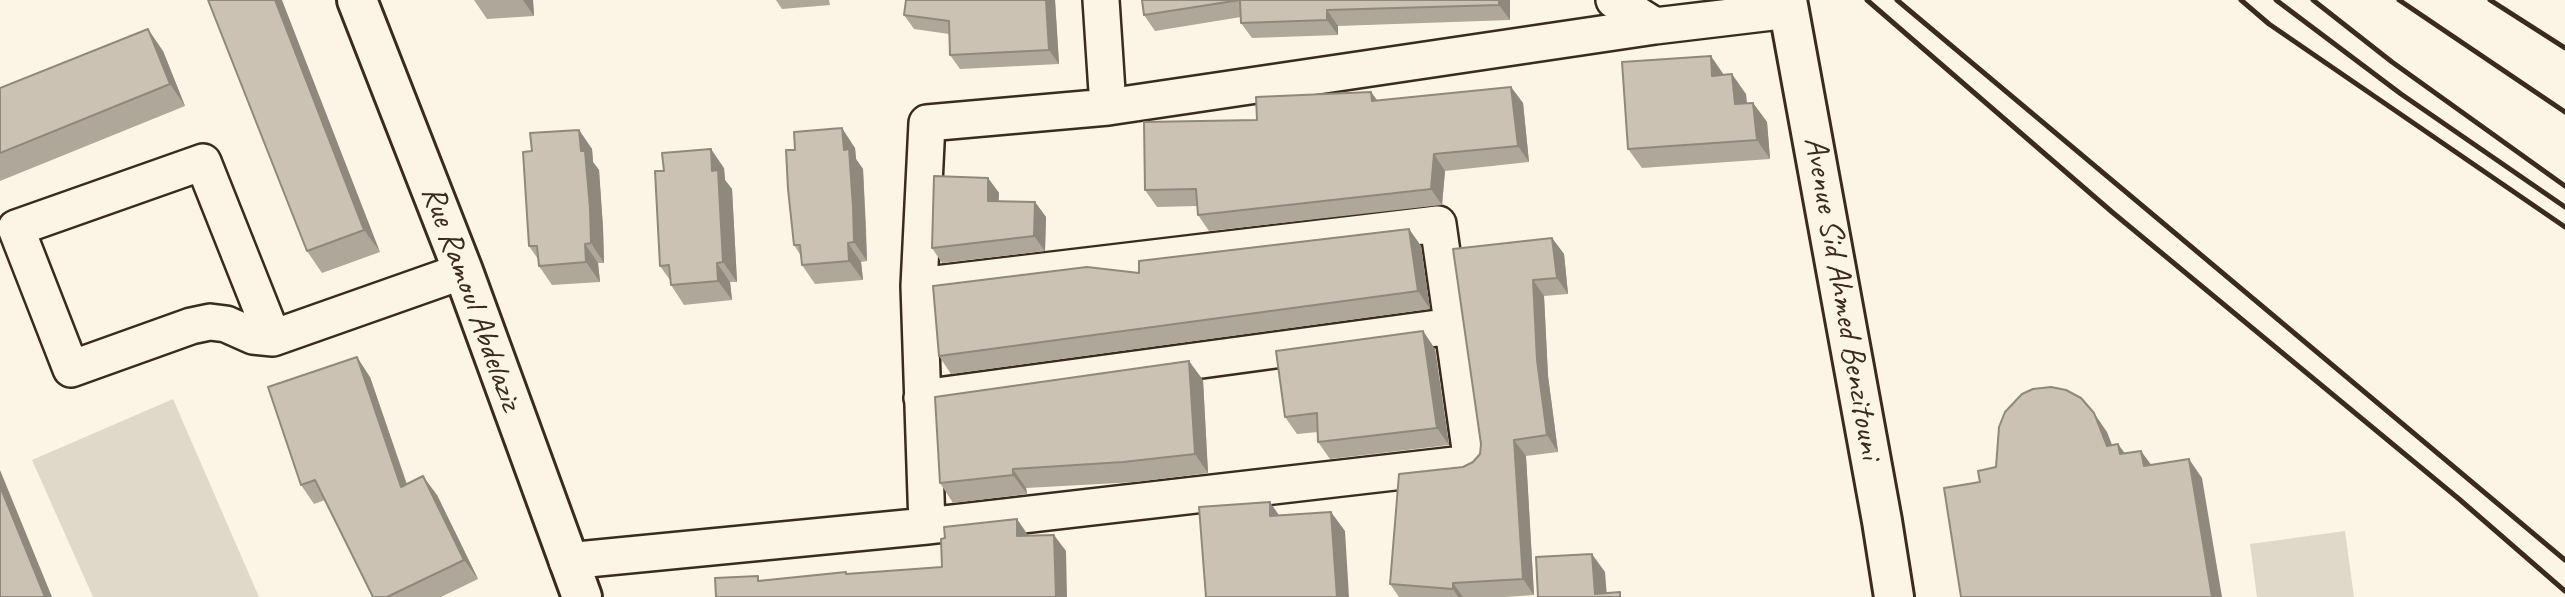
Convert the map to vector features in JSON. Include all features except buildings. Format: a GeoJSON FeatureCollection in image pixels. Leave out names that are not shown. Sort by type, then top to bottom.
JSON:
{"type":"FeatureCollection","features":[{"type":"Feature","properties":{"kind":"street","name":"Rue Ramoul Abdelaziz"},"geometry":{"type":"LineString","coordinates":[[357,0],[463,271],[582,597]]}},
{"type":"Feature","properties":{"kind":"street"},"geometry":{"type":"LineString","coordinates":[[1101,0],[1108,107]]}},
{"type":"Feature","properties":{"kind":"street"},"geometry":{"type":"LineString","coordinates":[[1614,0],[1655,26]]}},
{"type":"Feature","properties":{"kind":"street"},"geometry":{"type":"LineString","coordinates":[[927,526],[919,286],[927,123],[1108,107],[1788,5]]}},
{"type":"Feature","properties":{"kind":"street","name":"Avenue Sid Ahmed Benzitouni"},"geometry":{"type":"LineString","coordinates":[[1788,5],[1894,597]]}},
{"type":"Feature","properties":{"kind":"street"},"geometry":{"type":"LineString","coordinates":[[273,338],[203,162],[16,228],[71,369],[210,321],[226,324],[253,336],[273,338],[463,271]]}},
{"type":"Feature","properties":{"kind":"street"},"geometry":{"type":"LineString","coordinates":[[567,562],[927,526],[1472,463],[1438,224],[919,286]]}},
{"type":"Feature","properties":{"kind":"street"},"geometry":{"type":"LineString","coordinates":[[922,398],[1452,326]]}},
{"type":"Feature","properties":{"kind":"shaded area"},"geometry":{"type":"Polygon","coordinates":[[[173,399],[259,597],[93,597],[32,460],[173,399]]]}},
{"type":"Feature","properties":{"kind":"shaded area"},"geometry":{"type":"Polygon","coordinates":[[[2345,531],[2354,597],[2257,597],[2250,544],[2345,531]]]}},
{"type":"Feature","properties":{"kind":"railway"},"geometry":{"type":"LineString","coordinates":[[1867,0],[2112,212],[2459,499],[2565,591]]}},
{"type":"Feature","properties":{"kind":"railway"},"geometry":{"type":"LineString","coordinates":[[1897,0],[2565,560]]}},
{"type":"Feature","properties":{"kind":"railway"},"geometry":{"type":"LineString","coordinates":[[2241,0],[2269,24],[2565,227]]}},
{"type":"Feature","properties":{"kind":"railway"},"geometry":{"type":"LineString","coordinates":[[2276,0],[2401,94],[2565,207]]}},
{"type":"Feature","properties":{"kind":"railway"},"geometry":{"type":"LineString","coordinates":[[2313,0],[2392,62],[2565,186]]}},
{"type":"Feature","properties":{"kind":"railway"},"geometry":{"type":"LineString","coordinates":[[2399,0],[2565,112]]}},
{"type":"Feature","properties":{"kind":"railway"},"geometry":{"type":"LineString","coordinates":[[2490,0],[2565,48]]}}]}
